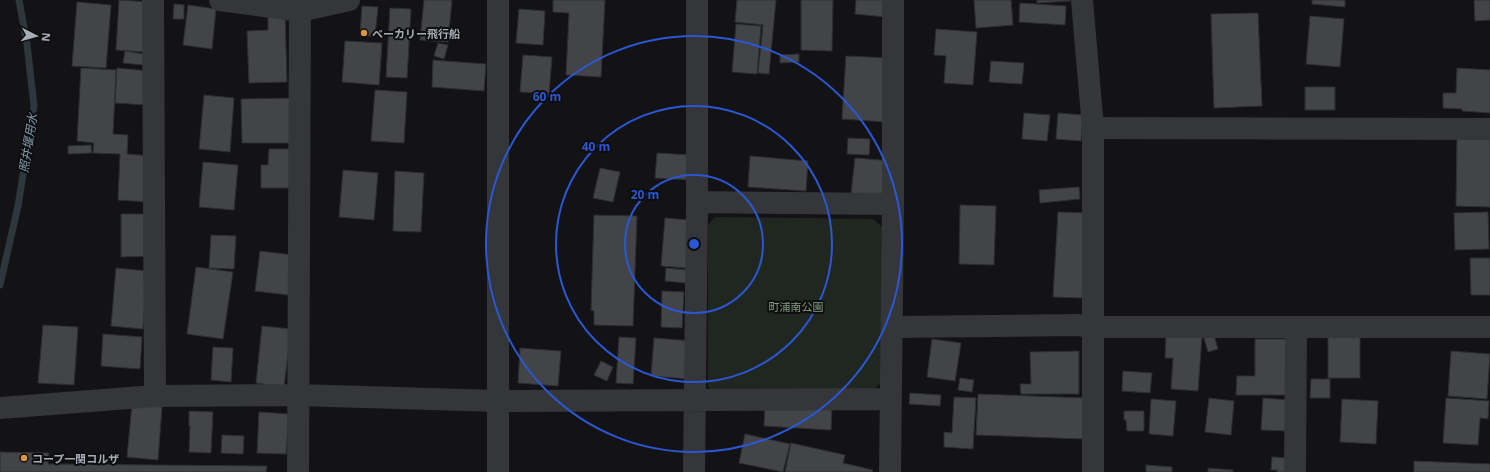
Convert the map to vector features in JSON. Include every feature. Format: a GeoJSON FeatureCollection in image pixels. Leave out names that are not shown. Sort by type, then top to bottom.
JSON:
{"type":"FeatureCollection","features":[{"type":"Feature","properties":{"kind":"street"},"geometry":{"type":"LineString","coordinates":[[153,0],[154,396]]}},
{"type":"Feature","properties":{"kind":"street"},"geometry":{"type":"LineString","coordinates":[[220,0],[300,11],[349,0]]}},
{"type":"Feature","properties":{"kind":"street"},"geometry":{"type":"LineString","coordinates":[[498,0],[498,472]]}},
{"type":"Feature","properties":{"kind":"street"},"geometry":{"type":"LineString","coordinates":[[694,472],[697,202],[697,0]]}},
{"type":"Feature","properties":{"kind":"street"},"geometry":{"type":"LineString","coordinates":[[890,472],[893,204],[893,0]]}},
{"type":"Feature","properties":{"kind":"street"},"geometry":{"type":"LineString","coordinates":[[1082,0],[1093,128],[1093,472]]}},
{"type":"Feature","properties":{"kind":"street"},"geometry":{"type":"LineString","coordinates":[[298,472],[300,11]]}},
{"type":"Feature","properties":{"kind":"street"},"geometry":{"type":"LineString","coordinates":[[1093,128],[1490,129]]}},
{"type":"Feature","properties":{"kind":"street"},"geometry":{"type":"LineString","coordinates":[[697,202],[893,204]]}},
{"type":"Feature","properties":{"kind":"street"},"geometry":{"type":"LineString","coordinates":[[892,327],[1077,325],[1094,327],[1490,327]]}},
{"type":"Feature","properties":{"kind":"street"},"geometry":{"type":"LineString","coordinates":[[1294,472],[1296,327]]}},
{"type":"Feature","properties":{"kind":"street"},"geometry":{"type":"LineString","coordinates":[[0,408],[154,396],[298,395],[497,402],[890,399]]}},
{"type":"Feature","properties":{"kind":"green space","name":"町浦南公園"},"geometry":{"type":"Polygon","coordinates":[[[715,217],[873,219],[883,228],[882,381],[871,394],[713,395],[708,386],[708,225],[715,217]]]}},
{"type":"Feature","properties":{"kind":"building"},"geometry":{"type":"Polygon","coordinates":[[[119,0],[149,2],[146,52],[116,50],[119,0]]]}},
{"type":"Feature","properties":{"kind":"building"},"geometry":{"type":"Polygon","coordinates":[[[424,0],[452,0],[448,42],[420,40],[424,0]]]}},
{"type":"Feature","properties":{"kind":"building"},"geometry":{"type":"Polygon","coordinates":[[[553,0],[605,0],[601,77],[566,75],[569,13],[553,12],[553,0]]]}},
{"type":"Feature","properties":{"kind":"building"},"geometry":{"type":"Polygon","coordinates":[[[737,0],[776,0],[769,74],[758,73],[763,25],[735,22],[737,0]]]}},
{"type":"Feature","properties":{"kind":"building"},"geometry":{"type":"Polygon","coordinates":[[[801,0],[833,0],[832,51],[801,50],[801,0]]]}},
{"type":"Feature","properties":{"kind":"building"},"geometry":{"type":"Polygon","coordinates":[[[856,0],[887,0],[886,17],[855,14],[856,0]]]}},
{"type":"Feature","properties":{"kind":"building"},"geometry":{"type":"Polygon","coordinates":[[[974,0],[1011,0],[1013,25],[976,28],[974,0]]]}},
{"type":"Feature","properties":{"kind":"building"},"geometry":{"type":"Polygon","coordinates":[[[1037,0],[1070,0],[1070,1],[1037,3],[1037,0]]]}},
{"type":"Feature","properties":{"kind":"building"},"geometry":{"type":"Polygon","coordinates":[[[1312,0],[1345,0],[1345,7],[1312,4],[1312,0]]]}},
{"type":"Feature","properties":{"kind":"building"},"geometry":{"type":"Polygon","coordinates":[[[1474,0],[1490,0],[1490,20],[1475,21],[1474,0]]]}},
{"type":"Feature","properties":{"kind":"building"},"geometry":{"type":"Polygon","coordinates":[[[77,2],[111,5],[106,68],[72,66],[77,2]]]}},
{"type":"Feature","properties":{"kind":"building"},"geometry":{"type":"Polygon","coordinates":[[[1020,3],[1066,6],[1065,25],[1019,22],[1020,3]]]}},
{"type":"Feature","properties":{"kind":"building"},"geometry":{"type":"Polygon","coordinates":[[[174,4],[184,5],[184,19],[173,19],[174,4]]]}},
{"type":"Feature","properties":{"kind":"building"},"geometry":{"type":"Polygon","coordinates":[[[188,5],[216,9],[212,49],[183,45],[188,5]]]}},
{"type":"Feature","properties":{"kind":"building"},"geometry":{"type":"Polygon","coordinates":[[[362,6],[378,7],[375,37],[360,35],[362,6]]]}},
{"type":"Feature","properties":{"kind":"building"},"geometry":{"type":"Polygon","coordinates":[[[390,8],[411,9],[407,78],[386,77],[390,8]]]}},
{"type":"Feature","properties":{"kind":"building"},"geometry":{"type":"Polygon","coordinates":[[[519,9],[545,11],[543,45],[516,43],[519,9]]]}},
{"type":"Feature","properties":{"kind":"building"},"geometry":{"type":"Polygon","coordinates":[[[1258,13],[1262,106],[1214,108],[1211,14],[1258,13]]]}},
{"type":"Feature","properties":{"kind":"building"},"geometry":{"type":"Polygon","coordinates":[[[285,15],[287,82],[249,83],[247,31],[268,30],[268,16],[285,15]]]}},
{"type":"Feature","properties":{"kind":"building"},"geometry":{"type":"Polygon","coordinates":[[[1310,16],[1344,19],[1340,67],[1306,64],[1310,16]]]}},
{"type":"Feature","properties":{"kind":"building"},"geometry":{"type":"Polygon","coordinates":[[[736,24],[761,26],[757,74],[732,72],[736,24]]]}},
{"type":"Feature","properties":{"kind":"building"},"geometry":{"type":"Polygon","coordinates":[[[936,29],[977,32],[973,85],[944,83],[946,56],[934,55],[936,29]]]}},
{"type":"Feature","properties":{"kind":"building"},"geometry":{"type":"Polygon","coordinates":[[[345,41],[382,43],[379,85],[342,82],[345,41]]]}},
{"type":"Feature","properties":{"kind":"building"},"geometry":{"type":"Polygon","coordinates":[[[438,43],[448,45],[444,59],[434,56],[438,43]]]}},
{"type":"Feature","properties":{"kind":"building"},"geometry":{"type":"Polygon","coordinates":[[[125,51],[144,54],[143,65],[123,63],[125,51]]]}},
{"type":"Feature","properties":{"kind":"building"},"geometry":{"type":"Polygon","coordinates":[[[799,54],[799,62],[780,63],[780,55],[799,54]]]}},
{"type":"Feature","properties":{"kind":"building"},"geometry":{"type":"Polygon","coordinates":[[[523,55],[552,57],[549,94],[520,92],[523,55]]]}},
{"type":"Feature","properties":{"kind":"building"},"geometry":{"type":"Polygon","coordinates":[[[846,56],[890,58],[886,122],[842,119],[846,56]]]}},
{"type":"Feature","properties":{"kind":"building"},"geometry":{"type":"Polygon","coordinates":[[[433,60],[486,64],[484,91],[432,87],[433,60]]]}},
{"type":"Feature","properties":{"kind":"building"},"geometry":{"type":"Polygon","coordinates":[[[991,61],[1024,63],[1022,84],[989,82],[991,61]]]}},
{"type":"Feature","properties":{"kind":"building"},"geometry":{"type":"Polygon","coordinates":[[[81,68],[116,70],[113,134],[128,135],[127,154],[152,156],[149,202],[118,200],[120,154],[93,153],[94,143],[77,141],[81,68]]]}},
{"type":"Feature","properties":{"kind":"building"},"geometry":{"type":"Polygon","coordinates":[[[117,68],[149,71],[147,105],[115,103],[117,68]]]}},
{"type":"Feature","properties":{"kind":"building"},"geometry":{"type":"Polygon","coordinates":[[[1457,68],[1490,70],[1490,113],[1443,108],[1443,93],[1456,93],[1457,68]]]}},
{"type":"Feature","properties":{"kind":"building"},"geometry":{"type":"Polygon","coordinates":[[[1305,87],[1335,87],[1335,110],[1305,110],[1305,87]]]}},
{"type":"Feature","properties":{"kind":"building"},"geometry":{"type":"Polygon","coordinates":[[[375,90],[407,92],[404,143],[371,141],[375,90]]]}},
{"type":"Feature","properties":{"kind":"building"},"geometry":{"type":"Polygon","coordinates":[[[204,95],[234,98],[230,152],[199,149],[204,95]]]}},
{"type":"Feature","properties":{"kind":"building"},"geometry":{"type":"Polygon","coordinates":[[[295,98],[296,143],[242,143],[241,99],[295,98]]]}},
{"type":"Feature","properties":{"kind":"building"},"geometry":{"type":"Polygon","coordinates":[[[1024,113],[1050,115],[1047,141],[1022,139],[1024,113]]]}},
{"type":"Feature","properties":{"kind":"building"},"geometry":{"type":"Polygon","coordinates":[[[1058,113],[1083,115],[1081,141],[1056,139],[1058,113]]]}},
{"type":"Feature","properties":{"kind":"building"},"geometry":{"type":"Polygon","coordinates":[[[1457,137],[1490,137],[1490,207],[1456,206],[1457,137]]]}},
{"type":"Feature","properties":{"kind":"building"},"geometry":{"type":"Polygon","coordinates":[[[848,138],[870,139],[869,155],[847,154],[848,138]]]}},
{"type":"Feature","properties":{"kind":"building"},"geometry":{"type":"Polygon","coordinates":[[[91,145],[92,153],[68,154],[68,146],[91,145]]]}},
{"type":"Feature","properties":{"kind":"building"},"geometry":{"type":"Polygon","coordinates":[[[269,149],[296,149],[296,188],[261,188],[261,165],[268,165],[269,149]]]}},
{"type":"Feature","properties":{"kind":"building"},"geometry":{"type":"Polygon","coordinates":[[[657,153],[691,155],[690,180],[655,178],[657,153]]]}},
{"type":"Feature","properties":{"kind":"building"},"geometry":{"type":"Polygon","coordinates":[[[750,156],[808,161],[806,191],[748,187],[750,156]]]}},
{"type":"Feature","properties":{"kind":"building"},"geometry":{"type":"Polygon","coordinates":[[[855,158],[893,161],[890,197],[851,194],[855,158]]]}},
{"type":"Feature","properties":{"kind":"building"},"geometry":{"type":"Polygon","coordinates":[[[203,162],[238,165],[234,210],[199,207],[203,162]]]}},
{"type":"Feature","properties":{"kind":"building"},"geometry":{"type":"Polygon","coordinates":[[[600,168],[620,172],[613,202],[593,198],[600,168]]]}},
{"type":"Feature","properties":{"kind":"building"},"geometry":{"type":"Polygon","coordinates":[[[343,170],[378,173],[374,220],[339,217],[343,170]]]}},
{"type":"Feature","properties":{"kind":"building"},"geometry":{"type":"Polygon","coordinates":[[[395,171],[424,173],[421,232],[393,231],[395,171]]]}},
{"type":"Feature","properties":{"kind":"building"},"geometry":{"type":"Polygon","coordinates":[[[1079,187],[1080,199],[1040,203],[1039,190],[1079,187]]]}},
{"type":"Feature","properties":{"kind":"building"},"geometry":{"type":"Polygon","coordinates":[[[960,205],[996,206],[994,265],[959,264],[960,205]]]}},
{"type":"Feature","properties":{"kind":"building"},"geometry":{"type":"Polygon","coordinates":[[[1058,212],[1087,213],[1082,298],[1053,297],[1058,212]]]}},
{"type":"Feature","properties":{"kind":"building"},"geometry":{"type":"Polygon","coordinates":[[[1488,212],[1489,249],[1455,250],[1454,213],[1488,212]]]}},
{"type":"Feature","properties":{"kind":"building"},"geometry":{"type":"Polygon","coordinates":[[[121,214],[151,214],[151,256],[121,257],[121,214]]]}},
{"type":"Feature","properties":{"kind":"building"},"geometry":{"type":"Polygon","coordinates":[[[594,215],[637,216],[633,326],[594,325],[594,311],[591,310],[594,215]]]}},
{"type":"Feature","properties":{"kind":"building"},"geometry":{"type":"Polygon","coordinates":[[[665,218],[690,220],[686,268],[661,266],[665,218]]]}},
{"type":"Feature","properties":{"kind":"building"},"geometry":{"type":"Polygon","coordinates":[[[211,235],[236,236],[234,269],[209,268],[211,235]]]}},
{"type":"Feature","properties":{"kind":"building"},"geometry":{"type":"Polygon","coordinates":[[[260,251],[293,255],[288,295],[255,291],[260,251]]]}},
{"type":"Feature","properties":{"kind":"building"},"geometry":{"type":"Polygon","coordinates":[[[1470,258],[1490,258],[1490,295],[1471,295],[1470,258]]]}},
{"type":"Feature","properties":{"kind":"building"},"geometry":{"type":"Polygon","coordinates":[[[196,267],[233,272],[223,339],[187,334],[196,267]]]}},
{"type":"Feature","properties":{"kind":"building"},"geometry":{"type":"Polygon","coordinates":[[[116,268],[147,271],[143,329],[111,326],[116,268]]]}},
{"type":"Feature","properties":{"kind":"building"},"geometry":{"type":"Polygon","coordinates":[[[666,268],[687,270],[686,283],[665,281],[666,268]]]}},
{"type":"Feature","properties":{"kind":"building"},"geometry":{"type":"Polygon","coordinates":[[[662,291],[684,292],[682,328],[661,327],[662,291]]]}},
{"type":"Feature","properties":{"kind":"building"},"geometry":{"type":"Polygon","coordinates":[[[43,325],[78,327],[74,385],[38,383],[43,325]]]}},
{"type":"Feature","properties":{"kind":"building"},"geometry":{"type":"Polygon","coordinates":[[[262,326],[291,329],[284,387],[256,383],[262,326]]]}},
{"type":"Feature","properties":{"kind":"building"},"geometry":{"type":"Polygon","coordinates":[[[1328,333],[1360,333],[1360,378],[1328,378],[1328,333]]]}},
{"type":"Feature","properties":{"kind":"building"},"geometry":{"type":"Polygon","coordinates":[[[103,334],[142,337],[140,369],[101,366],[103,334]]]}},
{"type":"Feature","properties":{"kind":"building"},"geometry":{"type":"Polygon","coordinates":[[[1166,334],[1202,336],[1198,391],[1171,389],[1173,358],[1165,358],[1166,334]]]}},
{"type":"Feature","properties":{"kind":"building"},"geometry":{"type":"Polygon","coordinates":[[[1214,335],[1218,349],[1208,352],[1204,338],[1214,335]]]}},
{"type":"Feature","properties":{"kind":"building"},"geometry":{"type":"Polygon","coordinates":[[[619,337],[636,338],[633,384],[616,383],[619,337]]]}},
{"type":"Feature","properties":{"kind":"building"},"geometry":{"type":"Polygon","coordinates":[[[654,338],[693,341],[690,379],[651,376],[654,338]]]}},
{"type":"Feature","properties":{"kind":"building"},"geometry":{"type":"Polygon","coordinates":[[[932,339],[961,343],[955,381],[927,377],[932,339]]]}},
{"type":"Feature","properties":{"kind":"building"},"geometry":{"type":"Polygon","coordinates":[[[1255,339],[1293,339],[1292,395],[1236,395],[1237,376],[1255,376],[1255,339]]]}},
{"type":"Feature","properties":{"kind":"building"},"geometry":{"type":"Polygon","coordinates":[[[213,347],[233,348],[231,382],[211,380],[213,347]]]}},
{"type":"Feature","properties":{"kind":"building"},"geometry":{"type":"Polygon","coordinates":[[[520,348],[561,351],[558,386],[518,383],[520,348]]]}},
{"type":"Feature","properties":{"kind":"building"},"geometry":{"type":"Polygon","coordinates":[[[1079,351],[1079,394],[1021,394],[1020,384],[1031,384],[1030,352],[1079,351]]]}},
{"type":"Feature","properties":{"kind":"building"},"geometry":{"type":"Polygon","coordinates":[[[1451,351],[1490,354],[1487,399],[1448,396],[1451,351]]]}},
{"type":"Feature","properties":{"kind":"building"},"geometry":{"type":"Polygon","coordinates":[[[601,361],[613,367],[607,381],[594,375],[601,361]]]}},
{"type":"Feature","properties":{"kind":"building"},"geometry":{"type":"Polygon","coordinates":[[[1123,371],[1152,373],[1150,393],[1122,391],[1123,371]]]}},
{"type":"Feature","properties":{"kind":"building"},"geometry":{"type":"Polygon","coordinates":[[[960,378],[974,380],[972,392],[958,390],[960,378]]]}},
{"type":"Feature","properties":{"kind":"building"},"geometry":{"type":"Polygon","coordinates":[[[1311,379],[1330,379],[1330,398],[1310,398],[1311,379]]]}},
{"type":"Feature","properties":{"kind":"building"},"geometry":{"type":"Polygon","coordinates":[[[910,393],[941,395],[940,406],[909,404],[910,393]]]}},
{"type":"Feature","properties":{"kind":"building"},"geometry":{"type":"Polygon","coordinates":[[[978,394],[1086,398],[1084,439],[976,435],[978,394]]]}},
{"type":"Feature","properties":{"kind":"building"},"geometry":{"type":"Polygon","coordinates":[[[954,397],[976,398],[973,449],[944,447],[944,432],[952,433],[954,397]]]}},
{"type":"Feature","properties":{"kind":"building"},"geometry":{"type":"Polygon","coordinates":[[[1209,398],[1234,401],[1231,435],[1205,432],[1209,398]]]}},
{"type":"Feature","properties":{"kind":"building"},"geometry":{"type":"Polygon","coordinates":[[[1263,398],[1288,400],[1286,431],[1261,430],[1263,398]]]}},
{"type":"Feature","properties":{"kind":"building"},"geometry":{"type":"Polygon","coordinates":[[[1446,398],[1489,401],[1488,419],[1480,418],[1478,445],[1443,443],[1446,398]]]}},
{"type":"Feature","properties":{"kind":"building"},"geometry":{"type":"Polygon","coordinates":[[[1151,399],[1176,401],[1173,436],[1149,434],[1151,399]]]}},
{"type":"Feature","properties":{"kind":"building"},"geometry":{"type":"Polygon","coordinates":[[[1342,399],[1378,401],[1376,444],[1340,442],[1342,399]]]}},
{"type":"Feature","properties":{"kind":"building"},"geometry":{"type":"Polygon","coordinates":[[[765,402],[832,406],[831,430],[764,426],[765,402]]]}},
{"type":"Feature","properties":{"kind":"building"},"geometry":{"type":"Polygon","coordinates":[[[132,404],[162,407],[158,460],[127,457],[132,404]]]}},
{"type":"Feature","properties":{"kind":"building"},"geometry":{"type":"Polygon","coordinates":[[[189,411],[213,412],[211,453],[189,452],[189,411]]]}},
{"type":"Feature","properties":{"kind":"building"},"geometry":{"type":"Polygon","coordinates":[[[1124,411],[1144,411],[1144,431],[1127,431],[1126,420],[1124,420],[1124,411]]]}},
{"type":"Feature","properties":{"kind":"building"},"geometry":{"type":"Polygon","coordinates":[[[259,412],[289,414],[286,454],[257,453],[259,412]]]}},
{"type":"Feature","properties":{"kind":"building"},"geometry":{"type":"Polygon","coordinates":[[[745,434],[790,444],[783,472],[739,463],[745,434]]]}},
{"type":"Feature","properties":{"kind":"building"},"geometry":{"type":"Polygon","coordinates":[[[222,435],[244,436],[243,454],[221,453],[222,435]]]}},
{"type":"Feature","properties":{"kind":"building"},"geometry":{"type":"Polygon","coordinates":[[[791,443],[845,455],[843,463],[873,470],[872,472],[785,472],[791,443]]]}},
{"type":"Feature","properties":{"kind":"building","name":"コープ一関コルザ"},"geometry":{"type":"Polygon","coordinates":[[[0,452],[49,453],[48,464],[267,466],[266,472],[0,472],[0,452]]]}},
{"type":"Feature","properties":{"kind":"building"},"geometry":{"type":"Polygon","coordinates":[[[1272,457],[1289,458],[1288,472],[1277,472],[1277,470],[1271,470],[1272,457]]]}},
{"type":"Feature","properties":{"kind":"building"},"geometry":{"type":"Polygon","coordinates":[[[1414,461],[1490,464],[1490,472],[1414,472],[1414,461]]]}},
{"type":"Feature","properties":{"kind":"building"},"geometry":{"type":"Polygon","coordinates":[[[1146,465],[1172,467],[1172,472],[1146,472],[1146,465]]]}},
{"type":"Feature","properties":{"kind":"building"},"geometry":{"type":"Polygon","coordinates":[[[1208,468],[1233,470],[1233,472],[1208,472],[1208,468]]]}},
{"type":"Feature","properties":{"kind":"waterway","name":"照井堰用水"},"geometry":{"type":"LineString","coordinates":[[0,285],[18,206],[34,106],[27,44],[19,0]]}},
{"type":"Feature","properties":{"kind":"place","name":"ベーカリー飛行船"},"geometry":{"type":"Point","coordinates":[364,33]}},
{"type":"Feature","properties":{"kind":"place","name":"コープ一関コルザ"},"geometry":{"type":"Point","coordinates":[24,458]}}]}
